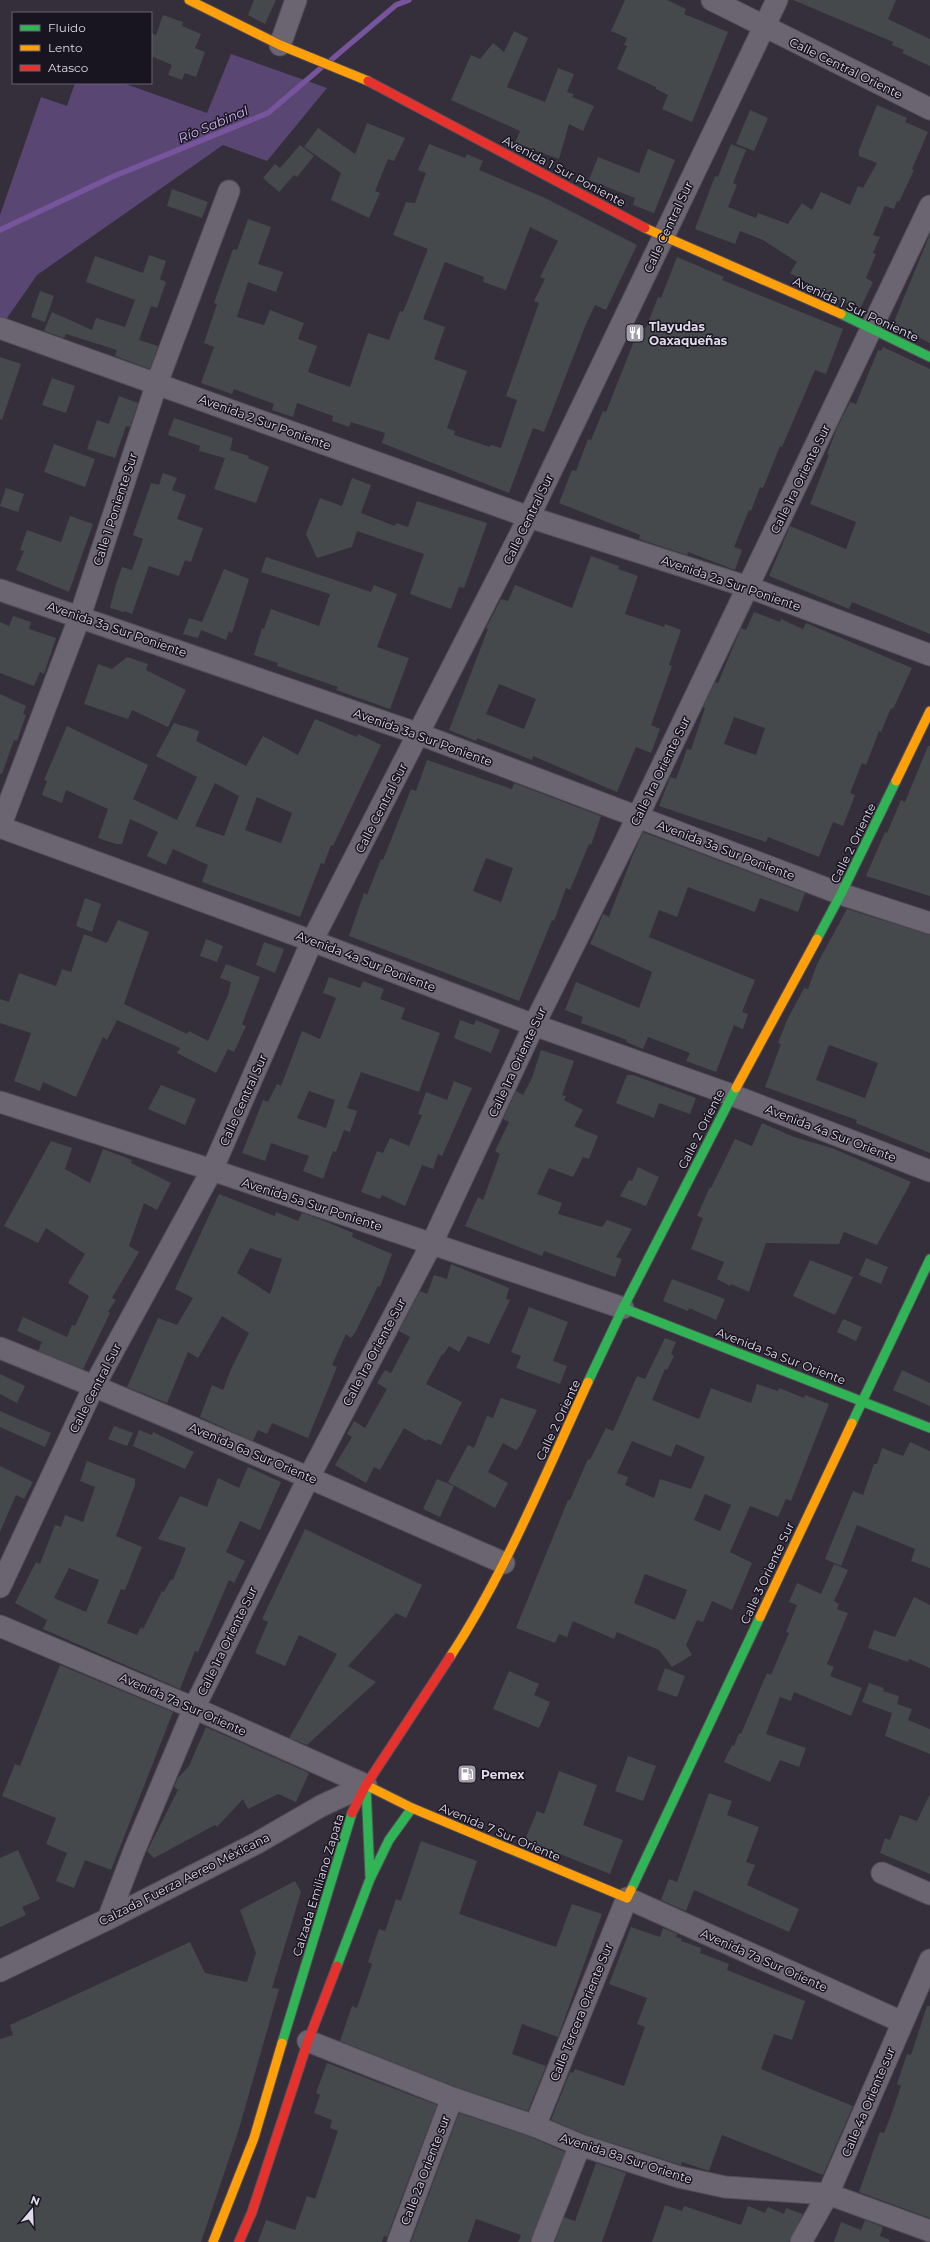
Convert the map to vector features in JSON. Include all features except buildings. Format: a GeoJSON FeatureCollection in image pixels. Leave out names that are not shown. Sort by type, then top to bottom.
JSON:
{"type":"FeatureCollection","features":[{"type":"Feature","properties":{"kind":"main road","name":"Avenida 1 Sur Poniente"},"geometry":{"type":"LineString","coordinates":[[190,0],[280,45],[360,78],[663,237],[873,328],[930,357]]}},
{"type":"Feature","properties":{"kind":"main road","name":"Calle 2 Oriente"},"geometry":{"type":"LineString","coordinates":[[504,1563],[623,1308],[732,1094],[841,894],[930,711]]}},
{"type":"Feature","properties":{"kind":"main road","name":"Calle 3 Oriente Sur"},"geometry":{"type":"LineString","coordinates":[[627,1898],[835,1458],[864,1401],[930,1258]]}},
{"type":"Feature","properties":{"kind":"main road","name":"Avenida 5a Sur Oriente"},"geometry":{"type":"LineString","coordinates":[[623,1308],[930,1428]]}},
{"type":"Feature","properties":{"kind":"main road","name":"Calzada Emiliano Zapata"},"geometry":{"type":"LineString","coordinates":[[239,2242],[252,2212],[264,2141],[348,1821],[366,1785],[468,1629],[504,1563]]}},
{"type":"Feature","properties":{"kind":"main road","name":"Avenida 7 Sur Oriente"},"geometry":{"type":"LineString","coordinates":[[366,1785],[412,1808],[627,1898]]}},
{"type":"Feature","properties":{"kind":"main road"},"geometry":{"type":"LineString","coordinates":[[366,1785],[370,1879]]}},
{"type":"Feature","properties":{"kind":"main road","name":"Calzada Emiliano Zapata"},"geometry":{"type":"LineString","coordinates":[[213,2242],[264,2141],[308,2041],[370,1879],[389,1840],[412,1808]]}},
{"type":"Feature","properties":{"kind":"street"},"geometry":{"type":"LineString","coordinates":[[280,45],[296,0]]}},
{"type":"Feature","properties":{"kind":"street","name":"Calle Central Oriente"},"geometry":{"type":"LineString","coordinates":[[712,0],[930,110]]}},
{"type":"Feature","properties":{"kind":"street","name":"Calle Central Sur"},"geometry":{"type":"LineString","coordinates":[[0,1587],[94,1386],[212,1170],[312,941],[529,517],[777,0]]}},
{"type":"Feature","properties":{"kind":"street","name":"Calle 1 Poniente Sur"},"geometry":{"type":"LineString","coordinates":[[0,827],[80,616],[157,383],[229,191]]}},
{"type":"Feature","properties":{"kind":"street","name":"Calle 1ra Oriente Sur"},"geometry":{"type":"LineString","coordinates":[[108,1919],[134,1851],[194,1708],[309,1477],[432,1243],[534,1025],[638,816],[873,328],[930,206]]}},
{"type":"Feature","properties":{"kind":"street","name":"Avenida 2 Sur Poniente"},"geometry":{"type":"LineString","coordinates":[[0,328],[529,517]]}},
{"type":"Feature","properties":{"kind":"street","name":"Avenida 2a Sur Poniente"},"geometry":{"type":"LineString","coordinates":[[529,517],[748,587],[930,655]]}},
{"type":"Feature","properties":{"kind":"street","name":"Avenida 3a Sur Poniente"},"geometry":{"type":"LineString","coordinates":[[0,590],[80,616],[419,734],[841,894],[930,923]]}},
{"type":"Feature","properties":{"kind":"street","name":"Avenida 4a Sur Poniente"},"geometry":{"type":"LineString","coordinates":[[0,827],[312,941],[534,1025],[732,1094]]}},
{"type":"Feature","properties":{"kind":"street","name":"Avenida 4a Sur Oriente"},"geometry":{"type":"LineString","coordinates":[[732,1094],[930,1171]]}},
{"type":"Feature","properties":{"kind":"street","name":"Avenida 5a Sur Poniente"},"geometry":{"type":"LineString","coordinates":[[0,1102],[212,1170],[623,1308]]}},
{"type":"Feature","properties":{"kind":"street","name":"Avenida 6a Sur Oriente"},"geometry":{"type":"LineString","coordinates":[[0,1348],[309,1477],[504,1563]]}},
{"type":"Feature","properties":{"kind":"street","name":"Avenida 7a Sur Oriente"},"geometry":{"type":"LineString","coordinates":[[0,1626],[194,1708],[366,1785]]}},
{"type":"Feature","properties":{"kind":"street","name":"Calzada Fuerza Aereo Méxicana"},"geometry":{"type":"LineString","coordinates":[[0,1970],[108,1919],[257,1842],[321,1806],[366,1785]]}},
{"type":"Feature","properties":{"kind":"street"},"geometry":{"type":"LineString","coordinates":[[882,1873],[930,1894]]}},
{"type":"Feature","properties":{"kind":"street","name":"Avenida 7a Sur Oriente"},"geometry":{"type":"LineString","coordinates":[[627,1898],[902,2022]]}},
{"type":"Feature","properties":{"kind":"street","name":"Calle Tercera Oriente Sur"},"geometry":{"type":"LineString","coordinates":[[535,2126],[627,1898]]}},
{"type":"Feature","properties":{"kind":"street","name":"Calle 4a Oriente sur"},"geometry":{"type":"LineString","coordinates":[[801,2242],[828,2194],[902,2022],[924,1986],[930,1960]]}},
{"type":"Feature","properties":{"kind":"street","name":"Avenida 8a Sur Oriente"},"geometry":{"type":"LineString","coordinates":[[308,2041],[452,2098],[535,2126],[580,2145],[679,2177],[725,2187],[828,2194],[930,2231]]}},
{"type":"Feature","properties":{"kind":"street","name":"Calle 2a Oriente sur"},"geometry":{"type":"LineString","coordinates":[[398,2242],[452,2098]]}},
{"type":"Feature","properties":{"kind":"street"},"geometry":{"type":"LineString","coordinates":[[542,2242],[580,2145]]}},
{"type":"Feature","properties":{"kind":"shaded area"},"geometry":{"type":"Polygon","coordinates":[[[231,54],[327,88],[267,161],[223,145],[37,275],[0,328],[0,215],[41,97],[67,106],[75,84],[126,84],[207,113],[231,54]]]}},
{"type":"Feature","properties":{"kind":"waterway","name":"Río Sabinal"},"geometry":{"type":"LineString","coordinates":[[331,60],[396,5],[409,0]]}},
{"type":"Feature","properties":{"kind":"waterway","name":"Río Sabinal"},"geometry":{"type":"LineString","coordinates":[[0,230],[112,177],[268,113],[322,67]]}},
{"type":"Feature","properties":{"kind":"traffic: fast"},"geometry":{"type":"LineString","coordinates":[[841,314],[930,357]]}},
{"type":"Feature","properties":{"kind":"traffic: fast"},"geometry":{"type":"LineString","coordinates":[[817,939],[841,894],[896,781]]}},
{"type":"Feature","properties":{"kind":"traffic: fast"},"geometry":{"type":"LineString","coordinates":[[588,1382],[623,1308],[736,1088]]}},
{"type":"Feature","properties":{"kind":"traffic: fast"},"geometry":{"type":"LineString","coordinates":[[852,1423],[930,1259]]}},
{"type":"Feature","properties":{"kind":"traffic: fast"},"geometry":{"type":"LineString","coordinates":[[623,1308],[930,1428]]}},
{"type":"Feature","properties":{"kind":"traffic: fast"},"geometry":{"type":"LineString","coordinates":[[631,1890],[760,1617]]}},
{"type":"Feature","properties":{"kind":"traffic: fast"},"geometry":{"type":"LineString","coordinates":[[366,1786],[370,1876]]}},
{"type":"Feature","properties":{"kind":"traffic: fast"},"geometry":{"type":"LineString","coordinates":[[337,1966],[370,1879],[389,1840],[412,1808]]}},
{"type":"Feature","properties":{"kind":"traffic: fast"},"geometry":{"type":"LineString","coordinates":[[282,2043],[352,1813]]}},
{"type":"Feature","properties":{"kind":"traffic: slow"},"geometry":{"type":"LineString","coordinates":[[189,0],[280,45],[368,81]]}},
{"type":"Feature","properties":{"kind":"traffic: slow"},"geometry":{"type":"LineString","coordinates":[[645,228],[841,314]]}},
{"type":"Feature","properties":{"kind":"traffic: slow"},"geometry":{"type":"LineString","coordinates":[[896,781],[930,711]]}},
{"type":"Feature","properties":{"kind":"traffic: slow"},"geometry":{"type":"LineString","coordinates":[[736,1088],[817,939]]}},
{"type":"Feature","properties":{"kind":"traffic: slow"},"geometry":{"type":"LineString","coordinates":[[450,1657],[507,1557],[588,1382]]}},
{"type":"Feature","properties":{"kind":"traffic: slow"},"geometry":{"type":"LineString","coordinates":[[760,1617],[852,1423]]}},
{"type":"Feature","properties":{"kind":"traffic: slow"},"geometry":{"type":"LineString","coordinates":[[366,1785],[412,1808],[627,1898],[631,1890]]}},
{"type":"Feature","properties":{"kind":"traffic: slow"},"geometry":{"type":"LineString","coordinates":[[213,2242],[254,2138],[282,2043]]}},
{"type":"Feature","properties":{"kind":"traffic: jam"},"geometry":{"type":"LineString","coordinates":[[368,81],[645,228]]}},
{"type":"Feature","properties":{"kind":"traffic: jam"},"geometry":{"type":"LineString","coordinates":[[352,1813],[366,1785],[450,1657]]}},
{"type":"Feature","properties":{"kind":"traffic: jam"},"geometry":{"type":"LineString","coordinates":[[239,2242],[252,2212],[308,2041],[337,1966]]}},
{"type":"Feature","properties":{"kind":"place","name":"Tlayudas Oaxaqueñas"},"geometry":{"type":"Point","coordinates":[635,333]}},
{"type":"Feature","properties":{"kind":"place","name":"Pemex"},"geometry":{"type":"Point","coordinates":[467,1774]}}]}
